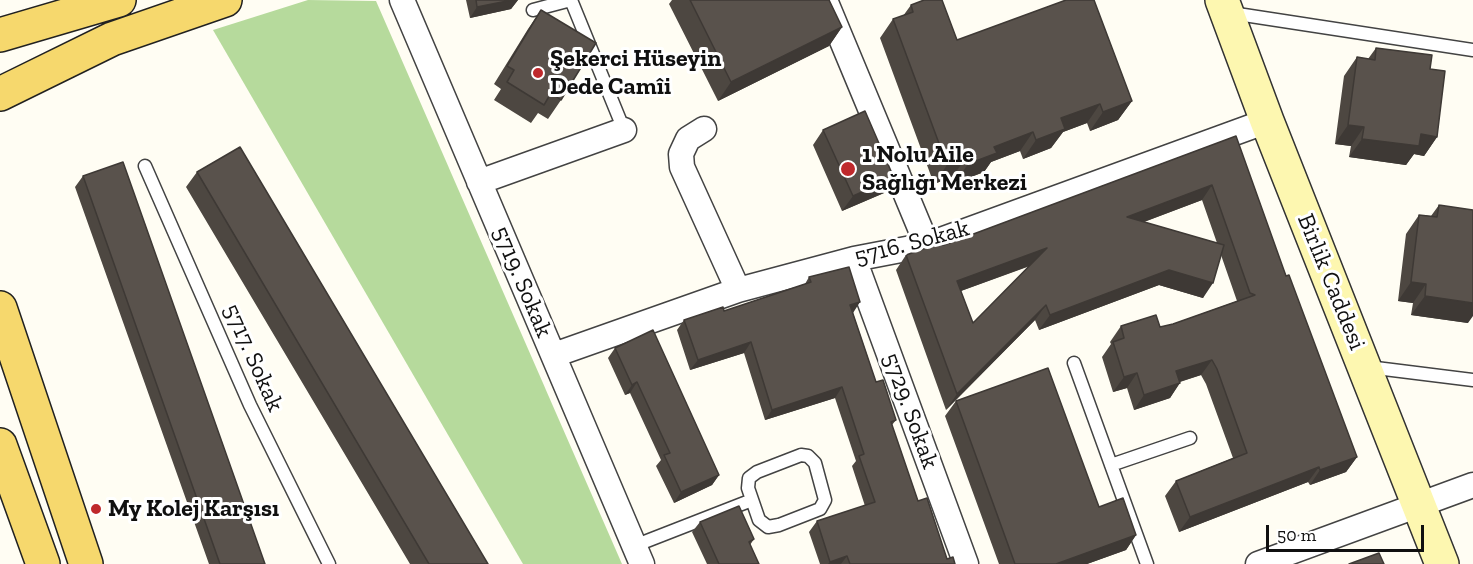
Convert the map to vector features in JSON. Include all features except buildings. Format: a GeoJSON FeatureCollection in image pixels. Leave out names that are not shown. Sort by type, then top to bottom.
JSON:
{"type":"FeatureCollection","features":[{"type":"Feature","properties":{"kind":"main road"},"geometry":{"type":"LineString","coordinates":[[0,35],[119,0]]}},
{"type":"Feature","properties":{"kind":"main road"},"geometry":{"type":"LineString","coordinates":[[0,94],[112,39],[225,0]]}},
{"type":"Feature","properties":{"kind":"main road"},"geometry":{"type":"LineString","coordinates":[[0,20],[82,12]]}},
{"type":"Feature","properties":{"kind":"main road"},"geometry":{"type":"LineString","coordinates":[[0,108],[42,74]]}},
{"type":"Feature","properties":{"kind":"main road"},"geometry":{"type":"LineString","coordinates":[[0,308],[86,564]]}},
{"type":"Feature","properties":{"kind":"main road"},"geometry":{"type":"LineString","coordinates":[[0,445],[43,564]]}},
{"type":"Feature","properties":{"kind":"street","name":"5719. Sokak"},"geometry":{"type":"LineString","coordinates":[[402,0],[638,555]]}},
{"type":"Feature","properties":{"kind":"street"},"geometry":{"type":"LineString","coordinates":[[825,0],[927,245]]}},
{"type":"Feature","properties":{"kind":"street","name":"Birlik Caddesi"},"geometry":{"type":"LineString","coordinates":[[1225,6],[1267,121],[1442,564]]}},
{"type":"Feature","properties":{"kind":"street","name":"5716. Sokak"},"geometry":{"type":"LineString","coordinates":[[554,355],[738,290],[854,259],[927,245],[1267,121]]}},
{"type":"Feature","properties":{"kind":"street"},"geometry":{"type":"LineString","coordinates":[[704,129],[688,139],[681,154],[682,167],[738,290]]}},
{"type":"Feature","properties":{"kind":"street"},"geometry":{"type":"LineString","coordinates":[[479,182],[624,130]]}},
{"type":"Feature","properties":{"kind":"street","name":"5729. Sokak"},"geometry":{"type":"LineString","coordinates":[[854,259],[966,564]]}},
{"type":"Feature","properties":{"kind":"street"},"geometry":{"type":"LineString","coordinates":[[1258,564],[1473,485]]}},
{"type":"Feature","properties":{"kind":"lane"},"geometry":{"type":"LineString","coordinates":[[533,10],[571,0],[624,130]]}},
{"type":"Feature","properties":{"kind":"lane"},"geometry":{"type":"LineString","coordinates":[[1225,6],[1473,50]]}},
{"type":"Feature","properties":{"kind":"lane","name":"5717. Sokak"},"geometry":{"type":"LineString","coordinates":[[145,166],[250,405],[329,564]]}},
{"type":"Feature","properties":{"kind":"lane"},"geometry":{"type":"LineString","coordinates":[[1074,363],[1148,564]]}},
{"type":"Feature","properties":{"kind":"lane"},"geometry":{"type":"LineString","coordinates":[[1364,366],[1473,380]]}},
{"type":"Feature","properties":{"kind":"lane"},"geometry":{"type":"LineString","coordinates":[[1112,465],[1190,438]]}},
{"type":"Feature","properties":{"kind":"lane"},"geometry":{"type":"LineString","coordinates":[[801,455],[808,456],[815,463],[824,490],[825,501],[820,508],[779,525],[768,527],[759,520],[752,500],[747,488],[749,478],[757,472],[801,455]]}},
{"type":"Feature","properties":{"kind":"lane"},"geometry":{"type":"LineString","coordinates":[[638,555],[752,500]]}},
{"type":"Feature","properties":{"kind":"green space"},"geometry":{"type":"Polygon","coordinates":[[[308,0],[376,1],[622,564],[523,564],[213,30],[308,0]]]}},
{"type":"Feature","properties":{"kind":"place","name":"Şekerci Hüseyin Dede Camîi"},"geometry":{"type":"Point","coordinates":[538,73]}},
{"type":"Feature","properties":{"kind":"place","name":"1 Nolu Aile Sağlığı Merkezi"},"geometry":{"type":"Point","coordinates":[848,169]}},
{"type":"Feature","properties":{"kind":"place","name":"My Kolej Karşısı"},"geometry":{"type":"Point","coordinates":[96,509]}}]}
